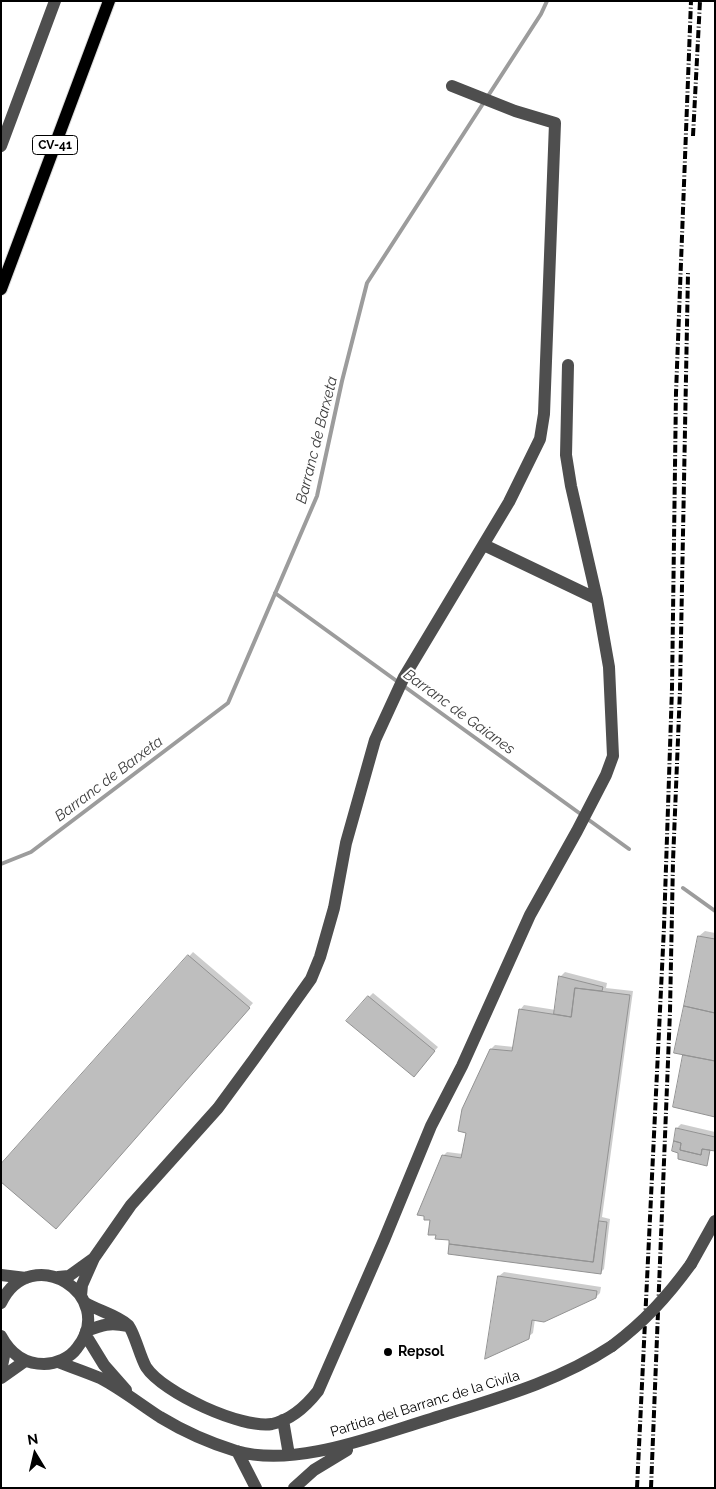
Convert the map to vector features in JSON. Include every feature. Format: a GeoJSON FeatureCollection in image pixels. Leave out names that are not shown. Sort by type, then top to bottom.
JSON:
{"type":"FeatureCollection","features":[{"type":"Feature","properties":{"kind":"main road","name":"CV-41"},"geometry":{"type":"LineString","coordinates":[[1,289],[109,1]]}},
{"type":"Feature","properties":{"kind":"street"},"geometry":{"type":"LineString","coordinates":[[1,146],[55,1]]}},
{"type":"Feature","properties":{"kind":"street"},"geometry":{"type":"LineString","coordinates":[[4,1341],[12,1352],[25,1361],[36,1364],[58,1362],[75,1351],[86,1333],[87,1311],[83,1299],[82,1284],[94,1258],[131,1205],[218,1108],[311,978],[320,957],[334,908],[346,843],[375,740],[404,676],[509,502],[540,440],[544,414],[555,123],[515,111],[452,86]]}},
{"type":"Feature","properties":{"kind":"street"},"geometry":{"type":"LineString","coordinates":[[58,1277],[72,1285],[92,1307],[117,1317],[130,1327],[146,1368],[175,1393],[215,1412],[254,1423],[272,1424],[305,1408],[318,1392],[431,1126],[462,1066],[530,916],[577,832],[614,756],[609,667],[598,599],[571,486],[566,455],[568,365]]}},
{"type":"Feature","properties":{"kind":"street"},"geometry":{"type":"LineString","coordinates":[[484,545],[598,599]]}},
{"type":"Feature","properties":{"kind":"street","name":"Partida del Barranc de la Civila"},"geometry":{"type":"LineString","coordinates":[[58,1362],[100,1378],[181,1429],[237,1451],[259,1455],[331,1449],[515,1393],[556,1378],[588,1363],[635,1329],[656,1309],[691,1264],[715,1221]]}},
{"type":"Feature","properties":{"kind":"street"},"geometry":{"type":"LineString","coordinates":[[1,1276],[26,1278],[48,1275],[58,1277],[69,1276],[94,1258]]}},
{"type":"Feature","properties":{"kind":"street"},"geometry":{"type":"LineString","coordinates":[[1,1303],[8,1291],[16,1283],[26,1278]]}},
{"type":"Feature","properties":{"kind":"street"},"geometry":{"type":"LineString","coordinates":[[86,1333],[102,1325],[115,1324],[130,1327]]}},
{"type":"Feature","properties":{"kind":"street","name":"Partida del Barranc de la Civila"},"geometry":{"type":"LineString","coordinates":[[86,1333],[104,1365],[135,1399]]}},
{"type":"Feature","properties":{"kind":"street"},"geometry":{"type":"LineString","coordinates":[[1,1371],[4,1341]]}},
{"type":"Feature","properties":{"kind":"street"},"geometry":{"type":"LineString","coordinates":[[1,1378],[25,1361]]}},
{"type":"Feature","properties":{"kind":"street"},"geometry":{"type":"LineString","coordinates":[[282,1420],[289,1454]]}},
{"type":"Feature","properties":{"kind":"street"},"geometry":{"type":"LineString","coordinates":[[294,1488],[314,1470],[334,1457],[377,1435]]}},
{"type":"Feature","properties":{"kind":"street"},"geometry":{"type":"LineString","coordinates":[[237,1451],[256,1488]]}},
{"type":"Feature","properties":{"kind":"building"},"geometry":{"type":"Polygon","coordinates":[[[698,936],[715,939],[715,1013],[684,1006],[698,936]]]}},
{"type":"Feature","properties":{"kind":"building"},"geometry":{"type":"Polygon","coordinates":[[[188,955],[250,1008],[56,1229],[1,1182],[1,1164],[188,955]]]}},
{"type":"Feature","properties":{"kind":"building"},"geometry":{"type":"Polygon","coordinates":[[[559,976],[603,987],[602,991],[575,988],[571,1017],[554,1014],[559,976]]]}},
{"type":"Feature","properties":{"kind":"building"},"geometry":{"type":"Polygon","coordinates":[[[575,988],[630,995],[593,1262],[449,1244],[449,1240],[435,1239],[436,1235],[428,1235],[430,1220],[424,1220],[424,1216],[417,1215],[442,1155],[461,1158],[466,1133],[458,1131],[462,1109],[490,1049],[512,1051],[519,1009],[571,1017],[575,988]]]}},
{"type":"Feature","properties":{"kind":"building"},"geometry":{"type":"Polygon","coordinates":[[[368,996],[435,1051],[414,1077],[346,1021],[368,996]]]}},
{"type":"Feature","properties":{"kind":"building"},"geometry":{"type":"Polygon","coordinates":[[[684,1006],[715,1013],[715,1061],[674,1053],[684,1006]]]}},
{"type":"Feature","properties":{"kind":"building"},"geometry":{"type":"Polygon","coordinates":[[[683,1055],[715,1061],[715,1117],[673,1107],[683,1055]]]}},
{"type":"Feature","properties":{"kind":"building"},"geometry":{"type":"Polygon","coordinates":[[[676,1128],[715,1137],[715,1151],[702,1149],[701,1155],[680,1150],[681,1143],[674,1141],[676,1128]]]}},
{"type":"Feature","properties":{"kind":"building"},"geometry":{"type":"Polygon","coordinates":[[[674,1141],[681,1143],[680,1150],[701,1155],[702,1149],[710,1150],[707,1166],[678,1159],[678,1153],[672,1151],[674,1141]]]}},
{"type":"Feature","properties":{"kind":"building"},"geometry":{"type":"Polygon","coordinates":[[[599,1221],[607,1222],[601,1274],[448,1254],[449,1244],[593,1262],[599,1221]]]}},
{"type":"Feature","properties":{"kind":"building"},"geometry":{"type":"Polygon","coordinates":[[[498,1276],[597,1291],[596,1298],[544,1322],[532,1320],[529,1339],[485,1359],[498,1276]]]}},
{"type":"Feature","properties":{"kind":"waterway","name":"Barranc de Barxeta"},"geometry":{"type":"LineString","coordinates":[[1,864],[31,852],[228,703],[317,496],[342,381],[367,283],[541,14],[547,1]]}},
{"type":"Feature","properties":{"kind":"waterway","name":"Barranc de Gaianes"},"geometry":{"type":"LineString","coordinates":[[275,593],[629,849]]}},
{"type":"Feature","properties":{"kind":"waterway","name":"Barranc de Gaianes"},"geometry":{"type":"LineString","coordinates":[[683,888],[715,911]]}},
{"type":"Feature","properties":{"kind":"railway"},"geometry":{"type":"LineString","coordinates":[[637,1488],[664,927],[672,688],[676,393],[691,1]]}},
{"type":"Feature","properties":{"kind":"railway"},"geometry":{"type":"LineString","coordinates":[[693,136],[700,1]]}},
{"type":"Feature","properties":{"kind":"railway"},"geometry":{"type":"LineString","coordinates":[[651,1488],[670,1011],[673,861],[680,690],[688,273]]}},
{"type":"Feature","properties":{"kind":"place","name":"Repsol"},"geometry":{"type":"Point","coordinates":[388,1352]}}]}
